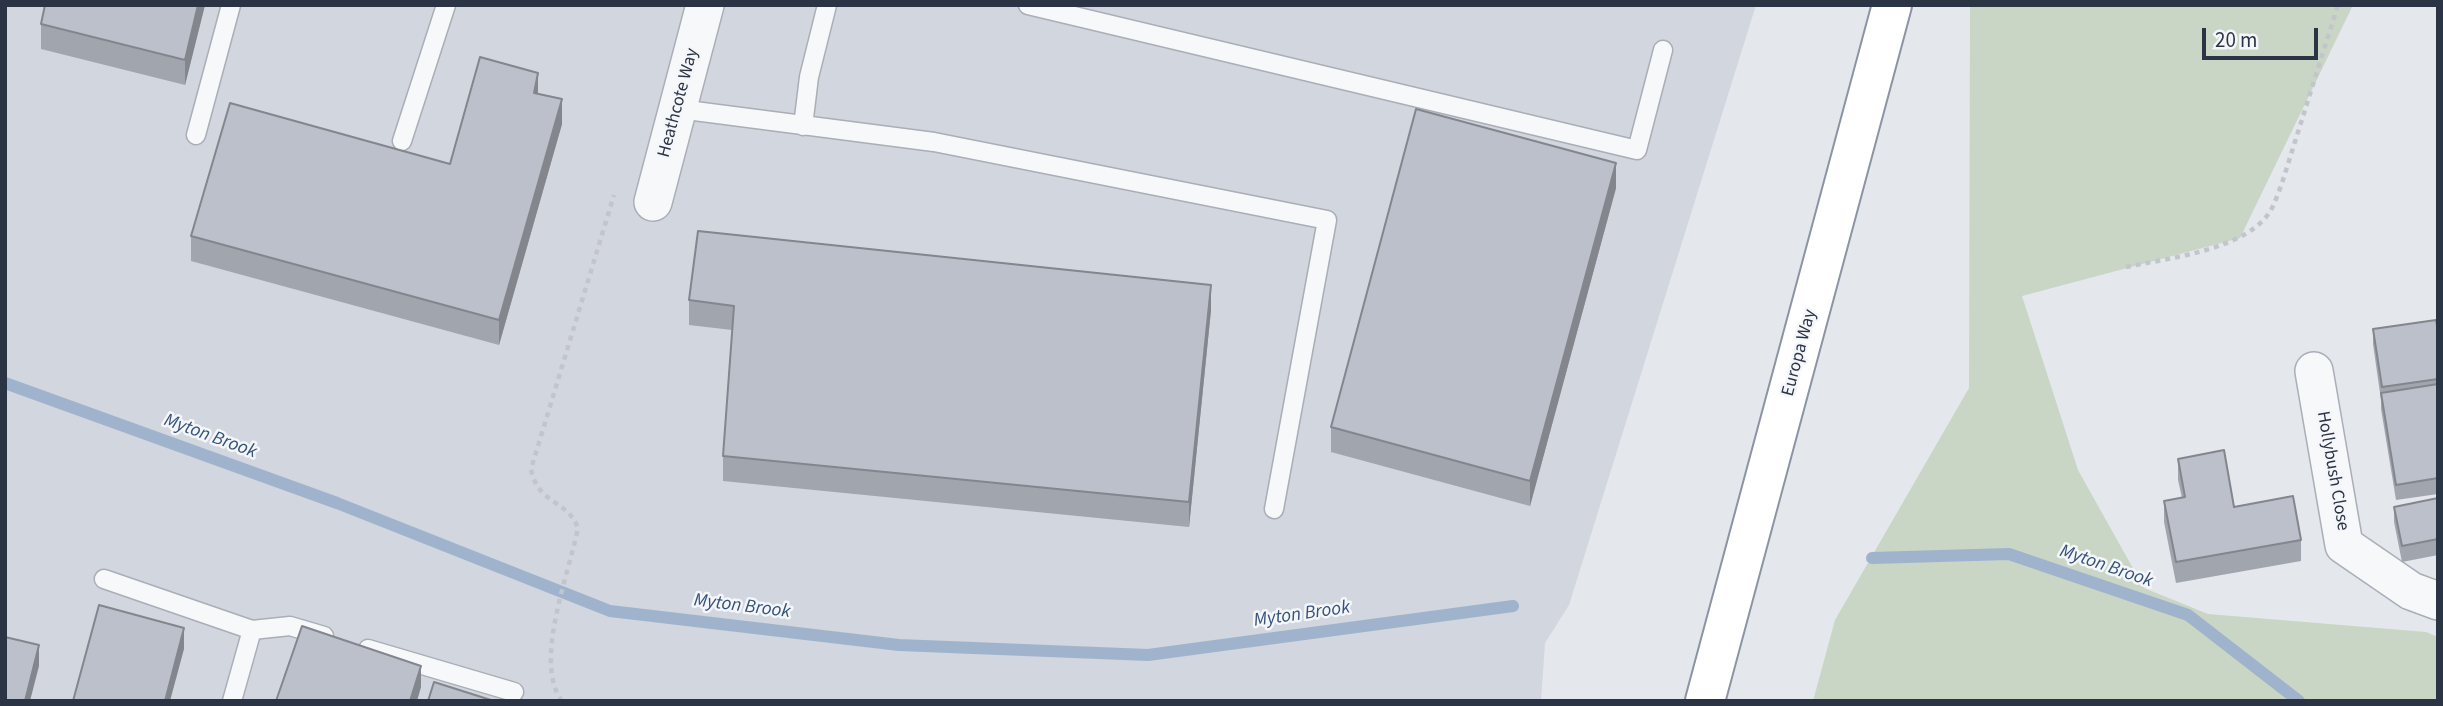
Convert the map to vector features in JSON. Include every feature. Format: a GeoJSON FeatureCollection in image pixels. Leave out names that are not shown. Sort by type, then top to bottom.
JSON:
{"type":"FeatureCollection","features":[{"type":"Feature","properties":{"kind":"highway","name":"Europa Way"},"geometry":{"type":"LineString","coordinates":[[1705,701],[1892,5]]}},
{"type":"Feature","properties":{"kind":"street","name":"Heathcote Way"},"geometry":{"type":"LineString","coordinates":[[653,202],[705,5]]}},
{"type":"Feature","properties":{"kind":"street","name":"Hollybush Close"},"geometry":{"type":"LineString","coordinates":[[2314,371],[2344,545],[2411,592],[2438,601]]}},
{"type":"Feature","properties":{"kind":"lane"},"geometry":{"type":"LineString","coordinates":[[196,135],[231,5]]}},
{"type":"Feature","properties":{"kind":"lane"},"geometry":{"type":"LineString","coordinates":[[402,141],[446,5]]}},
{"type":"Feature","properties":{"kind":"lane"},"geometry":{"type":"LineString","coordinates":[[803,126],[809,77],[827,5]]}},
{"type":"Feature","properties":{"kind":"lane"},"geometry":{"type":"LineString","coordinates":[[1028,5],[1637,150],[1662,50]]}},
{"type":"Feature","properties":{"kind":"lane"},"geometry":{"type":"LineString","coordinates":[[679,109],[934,142],[1327,220],[1274,509]]}},
{"type":"Feature","properties":{"kind":"lane"},"geometry":{"type":"LineString","coordinates":[[104,579],[252,630],[290,626],[514,692]]}},
{"type":"Feature","properties":{"kind":"lane"},"geometry":{"type":"LineString","coordinates":[[232,701],[252,630]]}},
{"type":"Feature","properties":{"kind":"path"},"geometry":{"type":"LineString","coordinates":[[2126,267],[2230,242],[2253,230],[2264,220],[2272,209],[2282,183],[2338,5]]}},
{"type":"Feature","properties":{"kind":"path"},"geometry":{"type":"LineString","coordinates":[[562,701],[553,690],[549,646],[578,528],[569,512],[534,486],[530,470],[614,193],[624,174],[664,156]]}},
{"type":"Feature","properties":{"kind":"shaded area"},"geometry":{"type":"Polygon","coordinates":[[[5,5],[1756,5],[1569,605],[1545,643],[1541,701],[5,701],[5,5]]]}},
{"type":"Feature","properties":{"kind":"green space"},"geometry":{"type":"Polygon","coordinates":[[[1970,5],[2353,5],[2240,238],[2022,296],[2078,470],[2144,588],[2208,614],[2426,632],[2438,637],[2438,701],[1813,701],[1835,620],[1969,388],[1970,5]]]}},
{"type":"Feature","properties":{"kind":"building"},"geometry":{"type":"Polygon","coordinates":[[[45,5],[198,5],[185,60],[41,24],[45,5]]]}},
{"type":"Feature","properties":{"kind":"building"},"geometry":{"type":"Polygon","coordinates":[[[480,57],[538,73],[534,93],[562,99],[499,320],[191,236],[230,103],[450,164],[480,57]]]}},
{"type":"Feature","properties":{"kind":"building"},"geometry":{"type":"Polygon","coordinates":[[[1416,109],[1616,163],[1530,481],[1331,427],[1416,109]]]}},
{"type":"Feature","properties":{"kind":"building"},"geometry":{"type":"Polygon","coordinates":[[[698,231],[1211,285],[1189,502],[723,456],[734,306],[689,300],[698,231]]]}},
{"type":"Feature","properties":{"kind":"building"},"geometry":{"type":"Polygon","coordinates":[[[2436,320],[2438,379],[2382,387],[2373,329],[2436,320]]]}},
{"type":"Feature","properties":{"kind":"building"},"geometry":{"type":"Polygon","coordinates":[[[2438,384],[2438,478],[2396,485],[2381,393],[2438,384]]]}},
{"type":"Feature","properties":{"kind":"building"},"geometry":{"type":"Polygon","coordinates":[[[2224,450],[2234,507],[2293,496],[2301,540],[2176,562],[2164,501],[2185,497],[2178,459],[2224,450]]]}},
{"type":"Feature","properties":{"kind":"building"},"geometry":{"type":"Polygon","coordinates":[[[2438,498],[2438,539],[2402,546],[2394,507],[2438,498]]]}},
{"type":"Feature","properties":{"kind":"building"},"geometry":{"type":"Polygon","coordinates":[[[99,605],[184,628],[165,701],[73,701],[99,605]]]}},
{"type":"Feature","properties":{"kind":"building"},"geometry":{"type":"Polygon","coordinates":[[[302,626],[421,666],[410,701],[276,701],[302,626]]]}},
{"type":"Feature","properties":{"kind":"building"},"geometry":{"type":"Polygon","coordinates":[[[5,637],[39,645],[25,701],[5,701],[5,637]]]}},
{"type":"Feature","properties":{"kind":"building"},"geometry":{"type":"Polygon","coordinates":[[[434,682],[494,701],[428,701],[434,682]]]}},
{"type":"Feature","properties":{"kind":"waterway","name":"Myton Brook"},"geometry":{"type":"LineString","coordinates":[[5,383],[337,503],[610,611],[899,645],[1148,655],[1513,606]]}},
{"type":"Feature","properties":{"kind":"waterway","name":"Myton Brook"},"geometry":{"type":"LineString","coordinates":[[1872,558],[2009,554],[2188,615],[2299,701]]}}]}
